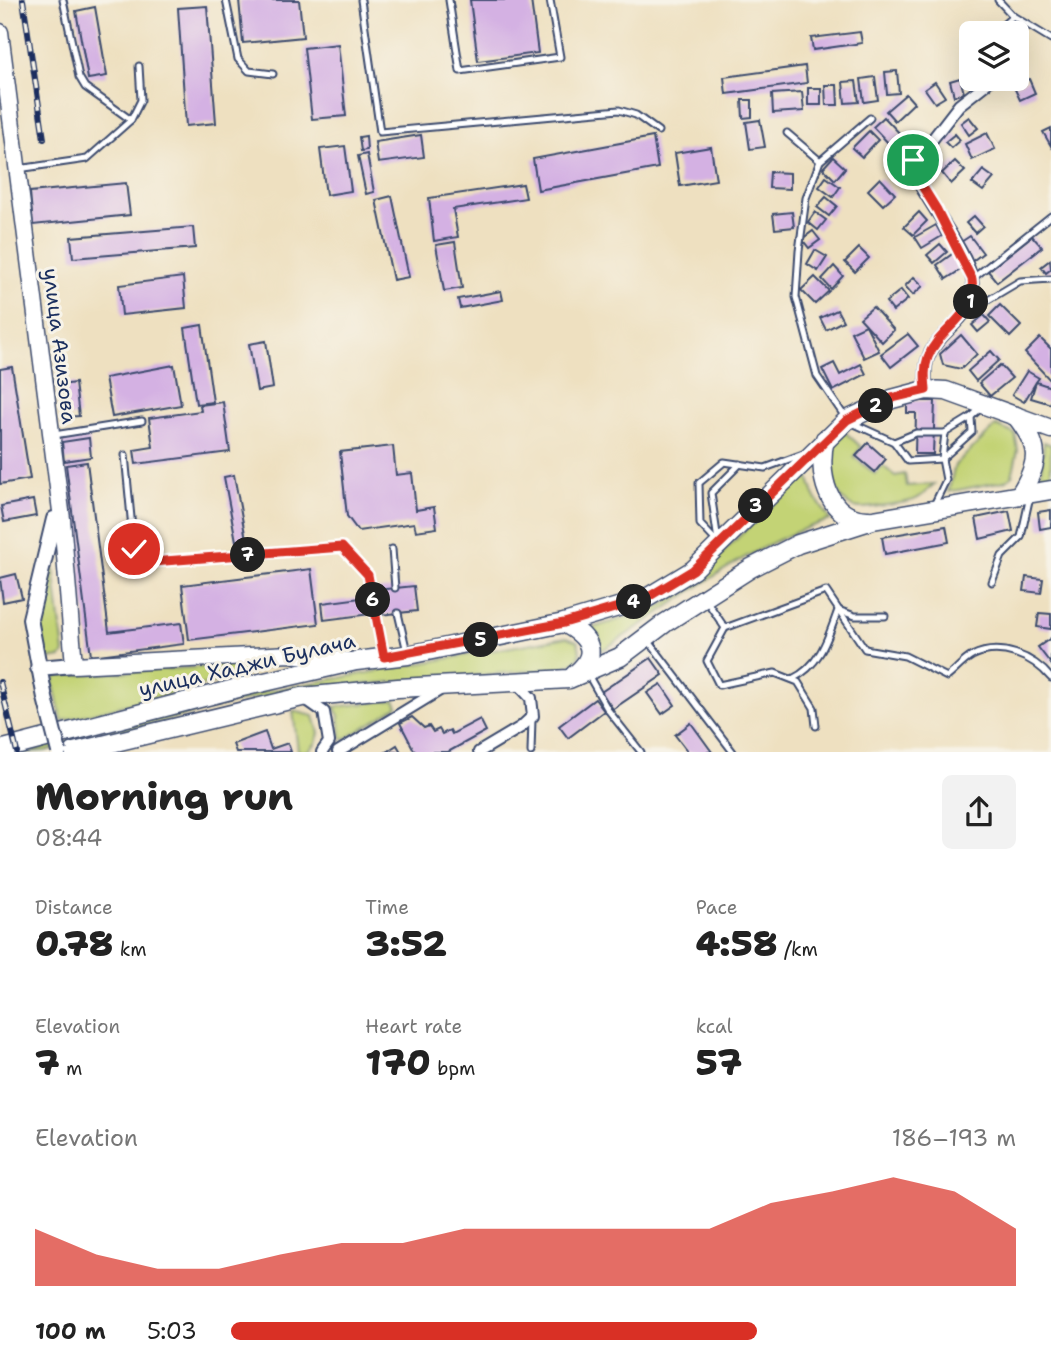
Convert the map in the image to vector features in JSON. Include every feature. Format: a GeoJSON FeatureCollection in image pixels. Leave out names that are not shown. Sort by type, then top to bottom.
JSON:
{"type":"FeatureCollection","features":[{"type":"Feature","properties":{"kind":"main road","name":"улица Азизова"},"geometry":{"type":"LineString","coordinates":[[0,32],[13,169],[74,665]]}},
{"type":"Feature","properties":{"kind":"main road","name":"улица Азизова"},"geometry":{"type":"LineString","coordinates":[[0,94],[13,169]]}},
{"type":"Feature","properties":{"kind":"main road","name":"улица Хаджи Булача"},"geometry":{"type":"LineString","coordinates":[[0,751],[296,675],[564,623],[645,599],[693,570],[847,420],[892,398],[926,390],[946,391],[1051,429]]}},
{"type":"Feature","properties":{"kind":"main road"},"geometry":{"type":"LineString","coordinates":[[1015,415],[1035,447],[1035,470],[1025,493]]}},
{"type":"Feature","properties":{"kind":"main road"},"geometry":{"type":"LineString","coordinates":[[819,445],[821,473],[834,501],[849,516],[860,520],[873,520]]}},
{"type":"Feature","properties":{"kind":"main road","name":"улица Хаджи Булача"},"geometry":{"type":"LineString","coordinates":[[74,751],[302,697],[448,685],[569,680],[620,657],[751,568],[798,544],[873,520],[1051,490]]}},
{"type":"Feature","properties":{"kind":"main road"},"geometry":{"type":"LineString","coordinates":[[564,623],[581,632],[589,644],[584,667],[569,680]]}},
{"type":"Feature","properties":{"kind":"main road"},"geometry":{"type":"LineString","coordinates":[[290,654],[296,675]]}},
{"type":"Feature","properties":{"kind":"main road"},"geometry":{"type":"LineString","coordinates":[[74,665],[290,654],[356,662]]}},
{"type":"Feature","properties":{"kind":"street"},"geometry":{"type":"LineString","coordinates":[[926,390],[928,358],[935,345],[966,314],[972,299],[972,279],[911,167],[959,105],[977,91]]}},
{"type":"Feature","properties":{"kind":"street","name":"улица Азизова"},"geometry":{"type":"LineString","coordinates":[[58,519],[30,619],[38,668],[59,751]]}},
{"type":"Feature","properties":{"kind":"street"},"geometry":{"type":"LineString","coordinates":[[38,668],[74,665]]}},
{"type":"Feature","properties":{"kind":"street"},"geometry":{"type":"LineString","coordinates":[[479,751],[521,727],[533,716],[531,698],[516,682]]}},
{"type":"Feature","properties":{"kind":"street"},"geometry":{"type":"LineString","coordinates":[[338,751],[448,685]]}},
{"type":"Feature","properties":{"kind":"street"},"geometry":{"type":"LineString","coordinates":[[302,697],[324,712],[329,742],[322,751]]}},
{"type":"Feature","properties":{"kind":"lane"},"geometry":{"type":"LineString","coordinates":[[63,0],[79,76],[85,86],[119,108],[131,120]]}},
{"type":"Feature","properties":{"kind":"lane"},"geometry":{"type":"LineString","coordinates":[[226,0],[238,59],[249,71],[273,74]]}},
{"type":"Feature","properties":{"kind":"lane"},"geometry":{"type":"LineString","coordinates":[[361,0],[380,132],[619,110],[636,115],[659,131]]}},
{"type":"Feature","properties":{"kind":"lane"},"geometry":{"type":"LineString","coordinates":[[449,0],[460,71],[559,57],[550,0]]}},
{"type":"Feature","properties":{"kind":"lane"},"geometry":{"type":"LineString","coordinates":[[998,0],[1013,16],[1051,39]]}},
{"type":"Feature","properties":{"kind":"lane"},"geometry":{"type":"LineString","coordinates":[[1007,21],[1013,16]]}},
{"type":"Feature","properties":{"kind":"lane"},"geometry":{"type":"LineString","coordinates":[[13,169],[87,159],[131,120],[141,100],[139,66]]}},
{"type":"Feature","properties":{"kind":"lane"},"geometry":{"type":"LineString","coordinates":[[870,118],[820,161],[806,198],[796,297],[817,376],[847,420],[894,442],[908,461],[942,459],[972,432],[971,417]]}},
{"type":"Feature","properties":{"kind":"lane"},"geometry":{"type":"LineString","coordinates":[[787,133],[820,161]]}},
{"type":"Feature","properties":{"kind":"lane"},"geometry":{"type":"LineString","coordinates":[[972,279],[1051,216]]}},
{"type":"Feature","properties":{"kind":"lane"},"geometry":{"type":"LineString","coordinates":[[966,314],[1020,281],[1051,279]]}},
{"type":"Feature","properties":{"kind":"lane"},"geometry":{"type":"LineString","coordinates":[[894,442],[916,433],[945,433],[971,417],[985,404]]}},
{"type":"Feature","properties":{"kind":"lane"},"geometry":{"type":"LineString","coordinates":[[47,436],[142,421]]}},
{"type":"Feature","properties":{"kind":"lane"},"geometry":{"type":"LineString","coordinates":[[932,510],[946,480],[942,459],[945,433]]}},
{"type":"Feature","properties":{"kind":"lane"},"geometry":{"type":"LineString","coordinates":[[718,544],[700,524],[699,483],[724,462],[765,468],[819,445]]}},
{"type":"Feature","properties":{"kind":"lane"},"geometry":{"type":"LineString","coordinates":[[125,455],[134,549],[152,562],[342,547],[368,575],[384,657]]}},
{"type":"Feature","properties":{"kind":"lane"},"geometry":{"type":"LineString","coordinates":[[718,544],[710,493],[740,464]]}},
{"type":"Feature","properties":{"kind":"lane"},"geometry":{"type":"LineString","coordinates":[[992,582],[1002,556],[1021,537],[1025,493]]}},
{"type":"Feature","properties":{"kind":"lane"},"geometry":{"type":"LineString","coordinates":[[392,549],[395,589]]}},
{"type":"Feature","properties":{"kind":"lane"},"geometry":{"type":"LineString","coordinates":[[816,726],[814,708],[798,682],[775,673],[719,685],[707,661],[725,628],[825,591],[865,649],[905,656],[947,677],[973,656],[1007,649],[1043,669],[1051,678]]}},
{"type":"Feature","properties":{"kind":"lane"},"geometry":{"type":"LineString","coordinates":[[705,598],[725,628]]}},
{"type":"Feature","properties":{"kind":"lane"},"geometry":{"type":"LineString","coordinates":[[838,610],[855,616],[885,616]]}},
{"type":"Feature","properties":{"kind":"lane"},"geometry":{"type":"LineString","coordinates":[[792,680],[809,671],[825,644],[838,610]]}},
{"type":"Feature","properties":{"kind":"lane"},"geometry":{"type":"LineString","coordinates":[[398,613],[408,655]]}},
{"type":"Feature","properties":{"kind":"lane"},"geometry":{"type":"LineString","coordinates":[[646,638],[733,751]]}},
{"type":"Feature","properties":{"kind":"lane"},"geometry":{"type":"LineString","coordinates":[[587,673],[608,710],[640,751]]}},
{"type":"Feature","properties":{"kind":"lane"},"geometry":{"type":"LineString","coordinates":[[531,751],[533,716]]}},
{"type":"Feature","properties":{"kind":"green space"},"geometry":{"type":"Polygon","coordinates":[[[996,426],[1015,434],[1018,450],[1012,476],[1004,481],[948,492],[955,465],[996,426]]]}},
{"type":"Feature","properties":{"kind":"green space"},"geometry":{"type":"Polygon","coordinates":[[[845,432],[861,447],[854,457],[875,474],[883,466],[895,476],[905,474],[907,486],[934,484],[923,495],[909,502],[871,508],[854,507],[847,503],[837,489],[831,462],[832,445],[845,432]]]}},
{"type":"Feature","properties":{"kind":"green space"},"geometry":{"type":"Polygon","coordinates":[[[1044,442],[1051,445],[1051,476],[1041,477],[1044,442]]]}},
{"type":"Feature","properties":{"kind":"green space"},"geometry":{"type":"Polygon","coordinates":[[[806,469],[814,495],[830,520],[799,531],[740,560],[601,651],[599,637],[592,628],[659,607],[693,583],[806,469]]]}},
{"type":"Feature","properties":{"kind":"green space"},"geometry":{"type":"Polygon","coordinates":[[[49,568],[54,569],[64,653],[61,657],[48,659],[42,650],[38,628],[49,568]]]}},
{"type":"Feature","properties":{"kind":"green space"},"geometry":{"type":"Polygon","coordinates":[[[567,637],[577,641],[579,657],[567,666],[556,669],[305,689],[241,701],[45,751],[26,752],[240,696],[567,637]]]}},
{"type":"Feature","properties":{"kind":"green space"},"geometry":{"type":"Polygon","coordinates":[[[250,664],[252,673],[62,721],[53,682],[57,676],[250,664]]]}},
{"type":"Feature","properties":{"kind":"green space"},"geometry":{"type":"Polygon","coordinates":[[[395,700],[398,706],[344,740],[341,738],[339,716],[334,707],[395,700]]]}},
{"type":"Feature","properties":{"kind":"green space"},"geometry":{"type":"Polygon","coordinates":[[[293,711],[314,716],[319,733],[316,743],[308,751],[298,751],[293,711]]]}},
{"type":"Feature","properties":{"kind":"building"},"geometry":{"type":"Polygon","coordinates":[[[239,0],[299,0],[303,37],[243,43],[239,0]]]}},
{"type":"Feature","properties":{"kind":"building"},"geometry":{"type":"Polygon","coordinates":[[[470,0],[531,0],[538,53],[478,61],[470,0]]]}},
{"type":"Feature","properties":{"kind":"building"},"geometry":{"type":"Polygon","coordinates":[[[207,6],[216,123],[186,126],[178,8],[207,6]]]}},
{"type":"Feature","properties":{"kind":"building"},"geometry":{"type":"Polygon","coordinates":[[[95,7],[107,76],[88,79],[76,11],[95,7]]]}},
{"type":"Feature","properties":{"kind":"building"},"geometry":{"type":"Polygon","coordinates":[[[860,32],[862,43],[813,50],[811,38],[860,32]]]}},
{"type":"Feature","properties":{"kind":"building"},"geometry":{"type":"Polygon","coordinates":[[[338,44],[346,116],[312,119],[304,48],[338,44]]]}},
{"type":"Feature","properties":{"kind":"building"},"geometry":{"type":"Polygon","coordinates":[[[805,66],[807,83],[726,94],[724,77],[805,66]]]}},
{"type":"Feature","properties":{"kind":"building"},"geometry":{"type":"Polygon","coordinates":[[[897,71],[899,93],[887,94],[885,72],[897,71]]]}},
{"type":"Feature","properties":{"kind":"building"},"geometry":{"type":"Polygon","coordinates":[[[875,77],[878,100],[864,102],[861,79],[875,77]]]}},
{"type":"Feature","properties":{"kind":"building"},"geometry":{"type":"Polygon","coordinates":[[[959,78],[959,91],[964,93],[954,96],[950,81],[959,78]]]}},
{"type":"Feature","properties":{"kind":"building"},"geometry":{"type":"Polygon","coordinates":[[[1029,79],[1035,93],[1020,100],[1016,91],[1029,91],[1029,79]]]}},
{"type":"Feature","properties":{"kind":"building"},"geometry":{"type":"Polygon","coordinates":[[[856,81],[859,102],[845,103],[843,82],[856,81]]]}},
{"type":"Feature","properties":{"kind":"building"},"geometry":{"type":"Polygon","coordinates":[[[935,82],[945,97],[935,103],[925,89],[935,82]]]}},
{"type":"Feature","properties":{"kind":"building"},"geometry":{"type":"Polygon","coordinates":[[[825,85],[837,85],[838,105],[826,105],[825,85]]]}},
{"type":"Feature","properties":{"kind":"building"},"geometry":{"type":"Polygon","coordinates":[[[808,88],[821,88],[821,105],[808,105],[808,88]]]}},
{"type":"Feature","properties":{"kind":"building"},"geometry":{"type":"Polygon","coordinates":[[[802,92],[804,111],[773,113],[772,94],[802,92]]]}},
{"type":"Feature","properties":{"kind":"building"},"geometry":{"type":"Polygon","coordinates":[[[906,94],[914,103],[895,121],[886,111],[906,94]]]}},
{"type":"Feature","properties":{"kind":"building"},"geometry":{"type":"Polygon","coordinates":[[[742,100],[752,100],[752,117],[743,118],[742,100]]]}},
{"type":"Feature","properties":{"kind":"building"},"geometry":{"type":"Polygon","coordinates":[[[884,117],[904,138],[893,148],[873,127],[884,117]]]}},
{"type":"Feature","properties":{"kind":"building"},"geometry":{"type":"Polygon","coordinates":[[[969,117],[978,128],[969,135],[961,123],[969,117]]]}},
{"type":"Feature","properties":{"kind":"building"},"geometry":{"type":"Polygon","coordinates":[[[760,120],[765,147],[750,149],[746,122],[760,120]]]}},
{"type":"Feature","properties":{"kind":"building"},"geometry":{"type":"Polygon","coordinates":[[[1051,128],[1051,146],[1043,132],[1051,128]]]}},
{"type":"Feature","properties":{"kind":"building"},"geometry":{"type":"Polygon","coordinates":[[[869,131],[878,140],[862,157],[852,148],[869,131]]]}},
{"type":"Feature","properties":{"kind":"building"},"geometry":{"type":"Polygon","coordinates":[[[987,133],[995,149],[972,160],[965,144],[987,133]]]}},
{"type":"Feature","properties":{"kind":"building"},"geometry":{"type":"Polygon","coordinates":[[[955,134],[960,140],[951,148],[945,142],[955,134]]]}},
{"type":"Feature","properties":{"kind":"building"},"geometry":{"type":"Polygon","coordinates":[[[421,135],[424,157],[378,163],[375,142],[421,135]]]}},
{"type":"Feature","properties":{"kind":"building"},"geometry":{"type":"Polygon","coordinates":[[[366,136],[367,150],[361,151],[359,137],[366,136]]]}},
{"type":"Feature","properties":{"kind":"building"},"geometry":{"type":"Polygon","coordinates":[[[653,137],[658,168],[538,190],[533,159],[653,137]]]}},
{"type":"Feature","properties":{"kind":"building"},"geometry":{"type":"Polygon","coordinates":[[[345,146],[351,191],[326,195],[320,149],[345,146]]]}},
{"type":"Feature","properties":{"kind":"building"},"geometry":{"type":"Polygon","coordinates":[[[711,147],[716,180],[680,186],[675,153],[711,147]]]}},
{"type":"Feature","properties":{"kind":"building"},"geometry":{"type":"Polygon","coordinates":[[[367,154],[374,192],[366,194],[358,156],[367,154]]]}},
{"type":"Feature","properties":{"kind":"building"},"geometry":{"type":"Polygon","coordinates":[[[833,157],[845,168],[835,180],[823,168],[833,157]]]}},
{"type":"Feature","properties":{"kind":"building"},"geometry":{"type":"Polygon","coordinates":[[[955,161],[965,171],[951,184],[942,173],[955,161]]]}},
{"type":"Feature","properties":{"kind":"building"},"geometry":{"type":"Polygon","coordinates":[[[983,170],[994,178],[983,191],[972,183],[983,170]]]}},
{"type":"Feature","properties":{"kind":"building"},"geometry":{"type":"Polygon","coordinates":[[[770,172],[790,173],[790,189],[769,188],[770,172]]]}},
{"type":"Feature","properties":{"kind":"building"},"geometry":{"type":"Polygon","coordinates":[[[826,177],[840,187],[833,197],[819,187],[826,177]]]}},
{"type":"Feature","properties":{"kind":"building"},"geometry":{"type":"Polygon","coordinates":[[[880,178],[895,194],[883,205],[868,190],[880,178]]]}},
{"type":"Feature","properties":{"kind":"building"},"geometry":{"type":"Polygon","coordinates":[[[126,183],[130,215],[33,225],[30,192],[126,183]]]}},
{"type":"Feature","properties":{"kind":"building"},"geometry":{"type":"Polygon","coordinates":[[[523,184],[526,198],[453,209],[458,237],[434,241],[429,198],[523,184]]]}},
{"type":"Feature","properties":{"kind":"building"},"geometry":{"type":"Polygon","coordinates":[[[392,196],[409,277],[393,280],[376,200],[392,196]]]}},
{"type":"Feature","properties":{"kind":"building"},"geometry":{"type":"Polygon","coordinates":[[[826,197],[837,206],[829,216],[817,207],[826,197]]]}},
{"type":"Feature","properties":{"kind":"building"},"geometry":{"type":"Polygon","coordinates":[[[792,212],[794,227],[775,229],[773,214],[792,212]]]}},
{"type":"Feature","properties":{"kind":"building"},"geometry":{"type":"Polygon","coordinates":[[[815,212],[826,220],[818,230],[808,222],[815,212]]]}},
{"type":"Feature","properties":{"kind":"building"},"geometry":{"type":"Polygon","coordinates":[[[919,212],[927,221],[913,235],[904,227],[919,212]]]}},
{"type":"Feature","properties":{"kind":"building"},"geometry":{"type":"Polygon","coordinates":[[[974,216],[983,226],[975,233],[966,223],[974,216]]]}},
{"type":"Feature","properties":{"kind":"building"},"geometry":{"type":"Polygon","coordinates":[[[936,225],[942,236],[922,248],[915,237],[936,225]]]}},
{"type":"Feature","properties":{"kind":"building"},"geometry":{"type":"Polygon","coordinates":[[[193,227],[195,248],[73,258],[71,237],[193,227]]]}},
{"type":"Feature","properties":{"kind":"building"},"geometry":{"type":"Polygon","coordinates":[[[813,231],[820,240],[809,248],[802,239],[813,231]]]}},
{"type":"Feature","properties":{"kind":"building"},"geometry":{"type":"Polygon","coordinates":[[[970,236],[983,253],[971,262],[958,244],[970,236]]]}},
{"type":"Feature","properties":{"kind":"building"},"geometry":{"type":"Polygon","coordinates":[[[1032,236],[1042,247],[997,282],[988,271],[1032,236]]]}},
{"type":"Feature","properties":{"kind":"building"},"geometry":{"type":"Polygon","coordinates":[[[455,242],[462,288],[444,291],[436,245],[455,242]]]}},
{"type":"Feature","properties":{"kind":"building"},"geometry":{"type":"Polygon","coordinates":[[[940,244],[947,252],[934,263],[927,255],[940,244]]]}},
{"type":"Feature","properties":{"kind":"building"},"geometry":{"type":"Polygon","coordinates":[[[859,248],[869,258],[855,272],[845,262],[859,248]]]}},
{"type":"Feature","properties":{"kind":"building"},"geometry":{"type":"Polygon","coordinates":[[[815,250],[827,257],[818,271],[807,264],[815,250]]]}},
{"type":"Feature","properties":{"kind":"building"},"geometry":{"type":"Polygon","coordinates":[[[955,252],[965,267],[946,279],[937,265],[955,252]]]}},
{"type":"Feature","properties":{"kind":"building"},"geometry":{"type":"Polygon","coordinates":[[[1050,260],[1051,269],[1046,273],[1041,267],[1050,260]]]}},
{"type":"Feature","properties":{"kind":"building"},"geometry":{"type":"Polygon","coordinates":[[[834,266],[843,276],[831,289],[822,279],[834,266]]]}},
{"type":"Feature","properties":{"kind":"building"},"geometry":{"type":"Polygon","coordinates":[[[183,277],[186,308],[122,315],[119,285],[183,277]]]}},
{"type":"Feature","properties":{"kind":"building"},"geometry":{"type":"Polygon","coordinates":[[[815,277],[829,291],[815,304],[801,290],[815,277]]]}},
{"type":"Feature","properties":{"kind":"building"},"geometry":{"type":"Polygon","coordinates":[[[914,277],[923,286],[913,295],[905,286],[914,277]]]}},
{"type":"Feature","properties":{"kind":"building"},"geometry":{"type":"Polygon","coordinates":[[[901,290],[908,299],[893,311],[886,302],[901,290]]]}},
{"type":"Feature","properties":{"kind":"building"},"geometry":{"type":"Polygon","coordinates":[[[501,291],[503,300],[460,308],[458,299],[501,291]]]}},
{"type":"Feature","properties":{"kind":"building"},"geometry":{"type":"Polygon","coordinates":[[[1000,305],[1021,326],[1010,337],[989,316],[1000,305]]]}},
{"type":"Feature","properties":{"kind":"building"},"geometry":{"type":"Polygon","coordinates":[[[873,307],[894,330],[882,342],[860,318],[873,307]]]}},
{"type":"Feature","properties":{"kind":"building"},"geometry":{"type":"Polygon","coordinates":[[[837,310],[843,321],[826,330],[820,318],[837,310]]]}},
{"type":"Feature","properties":{"kind":"building"},"geometry":{"type":"Polygon","coordinates":[[[984,315],[990,322],[978,332],[972,325],[984,315]]]}},
{"type":"Feature","properties":{"kind":"building"},"geometry":{"type":"Polygon","coordinates":[[[202,325],[213,402],[196,404],[185,328],[202,325]]]}},
{"type":"Feature","properties":{"kind":"building"},"geometry":{"type":"Polygon","coordinates":[[[866,325],[879,351],[864,358],[851,332],[866,325]]]}},
{"type":"Feature","properties":{"kind":"building"},"geometry":{"type":"Polygon","coordinates":[[[908,334],[918,346],[891,367],[881,354],[908,334]]]}},
{"type":"Feature","properties":{"kind":"building"},"geometry":{"type":"Polygon","coordinates":[[[961,335],[977,354],[961,369],[943,365],[940,354],[961,335]]]}},
{"type":"Feature","properties":{"kind":"building"},"geometry":{"type":"Polygon","coordinates":[[[1040,338],[1051,349],[1051,381],[1025,353],[1040,338]]]}},
{"type":"Feature","properties":{"kind":"building"},"geometry":{"type":"Polygon","coordinates":[[[266,341],[273,388],[257,391],[249,344],[266,341]]]}},
{"type":"Feature","properties":{"kind":"building"},"geometry":{"type":"Polygon","coordinates":[[[991,351],[999,360],[976,381],[968,371],[991,351]]]}},
{"type":"Feature","properties":{"kind":"building"},"geometry":{"type":"Polygon","coordinates":[[[834,363],[840,375],[861,364],[866,374],[833,391],[822,369],[834,363]]]}},
{"type":"Feature","properties":{"kind":"building"},"geometry":{"type":"Polygon","coordinates":[[[174,365],[181,405],[112,417],[105,378],[174,365]]]}},
{"type":"Feature","properties":{"kind":"building"},"geometry":{"type":"Polygon","coordinates":[[[1000,365],[1012,378],[990,396],[979,383],[1000,365]]]}},
{"type":"Feature","properties":{"kind":"building"},"geometry":{"type":"Polygon","coordinates":[[[12,367],[30,479],[0,484],[0,369],[12,367]]]}},
{"type":"Feature","properties":{"kind":"building"},"geometry":{"type":"Polygon","coordinates":[[[1027,371],[1039,378],[1024,402],[1012,395],[1027,371]]]}},
{"type":"Feature","properties":{"kind":"building"},"geometry":{"type":"Polygon","coordinates":[[[1036,382],[1051,387],[1051,404],[1031,398],[1036,382]]]}},
{"type":"Feature","properties":{"kind":"building"},"geometry":{"type":"Polygon","coordinates":[[[75,383],[79,416],[64,417],[61,385],[75,383]]]}},
{"type":"Feature","properties":{"kind":"building"},"geometry":{"type":"Polygon","coordinates":[[[907,401],[935,401],[933,454],[915,454],[916,413],[907,413],[907,401]]]}},
{"type":"Feature","properties":{"kind":"building"},"geometry":{"type":"Polygon","coordinates":[[[223,402],[230,452],[136,464],[134,450],[153,447],[149,418],[201,411],[200,405],[223,402]]]}},
{"type":"Feature","properties":{"kind":"building"},"geometry":{"type":"Polygon","coordinates":[[[89,438],[91,457],[64,461],[62,442],[89,438]]]}},
{"type":"Feature","properties":{"kind":"building"},"geometry":{"type":"Polygon","coordinates":[[[868,443],[886,459],[875,472],[856,456],[868,443]]]}},
{"type":"Feature","properties":{"kind":"building"},"geometry":{"type":"Polygon","coordinates":[[[393,446],[396,475],[412,473],[416,510],[434,507],[437,528],[416,531],[414,523],[358,531],[347,516],[340,452],[393,446]]]}},
{"type":"Feature","properties":{"kind":"building"},"geometry":{"type":"Polygon","coordinates":[[[87,462],[109,632],[181,623],[184,644],[91,656],[66,465],[87,462]]]}},
{"type":"Feature","properties":{"kind":"building"},"geometry":{"type":"Polygon","coordinates":[[[234,475],[246,539],[236,541],[224,477],[234,475]]]}},
{"type":"Feature","properties":{"kind":"building"},"geometry":{"type":"Polygon","coordinates":[[[33,500],[36,516],[4,522],[1,506],[33,500]]]}},
{"type":"Feature","properties":{"kind":"building"},"geometry":{"type":"Polygon","coordinates":[[[1051,510],[1051,527],[1040,529],[1038,512],[1051,510]]]}},
{"type":"Feature","properties":{"kind":"building"},"geometry":{"type":"Polygon","coordinates":[[[1009,511],[1013,531],[980,539],[976,518],[1009,511]]]}},
{"type":"Feature","properties":{"kind":"building"},"geometry":{"type":"Polygon","coordinates":[[[946,526],[949,542],[885,554],[882,537],[946,526]]]}},
{"type":"Feature","properties":{"kind":"building"},"geometry":{"type":"Polygon","coordinates":[[[311,569],[318,624],[189,640],[182,585],[311,569]]]}},
{"type":"Feature","properties":{"kind":"building"},"geometry":{"type":"Polygon","coordinates":[[[16,574],[22,598],[3,602],[0,578],[16,574]]]}},
{"type":"Feature","properties":{"kind":"building"},"geometry":{"type":"Polygon","coordinates":[[[1026,577],[1043,579],[1041,593],[1024,591],[1026,577]]]}},
{"type":"Feature","properties":{"kind":"building"},"geometry":{"type":"Polygon","coordinates":[[[414,586],[417,611],[380,615],[377,590],[414,586]]]}},
{"type":"Feature","properties":{"kind":"building"},"geometry":{"type":"Polygon","coordinates":[[[368,597],[371,614],[324,620],[322,603],[368,597]]]}},
{"type":"Feature","properties":{"kind":"building"},"geometry":{"type":"Polygon","coordinates":[[[1039,613],[1051,614],[1051,629],[1037,627],[1039,613]]]}},
{"type":"Feature","properties":{"kind":"building"},"geometry":{"type":"Polygon","coordinates":[[[1051,638],[1051,664],[1038,647],[1051,638]]]}},
{"type":"Feature","properties":{"kind":"building"},"geometry":{"type":"Polygon","coordinates":[[[651,658],[663,675],[613,709],[601,692],[651,658]]]}},
{"type":"Feature","properties":{"kind":"building"},"geometry":{"type":"Polygon","coordinates":[[[661,684],[675,705],[662,714],[647,693],[661,684]]]}},
{"type":"Feature","properties":{"kind":"building"},"geometry":{"type":"Polygon","coordinates":[[[595,699],[604,711],[568,738],[559,726],[595,699]]]}},
{"type":"Feature","properties":{"kind":"building"},"geometry":{"type":"Polygon","coordinates":[[[412,717],[424,728],[429,726],[433,732],[439,729],[442,734],[450,730],[452,734],[480,719],[486,731],[448,752],[415,752],[400,723],[412,717]]]}},
{"type":"Feature","properties":{"kind":"building"},"geometry":{"type":"Polygon","coordinates":[[[691,723],[712,752],[688,752],[675,735],[691,723]]]}},
{"type":"Feature","properties":{"kind":"building"},"geometry":{"type":"Polygon","coordinates":[[[265,732],[271,749],[288,743],[291,752],[236,752],[233,744],[265,732]]]}},
{"type":"Feature","properties":{"kind":"building"},"geometry":{"type":"Polygon","coordinates":[[[397,745],[401,752],[386,752],[397,745]]]}},
{"type":"Feature","properties":{"kind":"railway"},"geometry":{"type":"LineString","coordinates":[[23,0],[44,139]]}},
{"type":"Feature","properties":{"kind":"railway"},"geometry":{"type":"LineString","coordinates":[[0,682],[17,752]]}},
{"type":"Feature","properties":{"kind":"route"},"geometry":{"type":"LineString","coordinates":[[134,549],[152,562],[342,547],[368,575],[384,657],[408,655],[564,623],[645,599],[693,570],[847,420],[892,398],[926,390],[925,372],[928,358],[935,345],[966,314],[973,287],[972,279],[937,210],[911,167],[913,160]]}}]}
